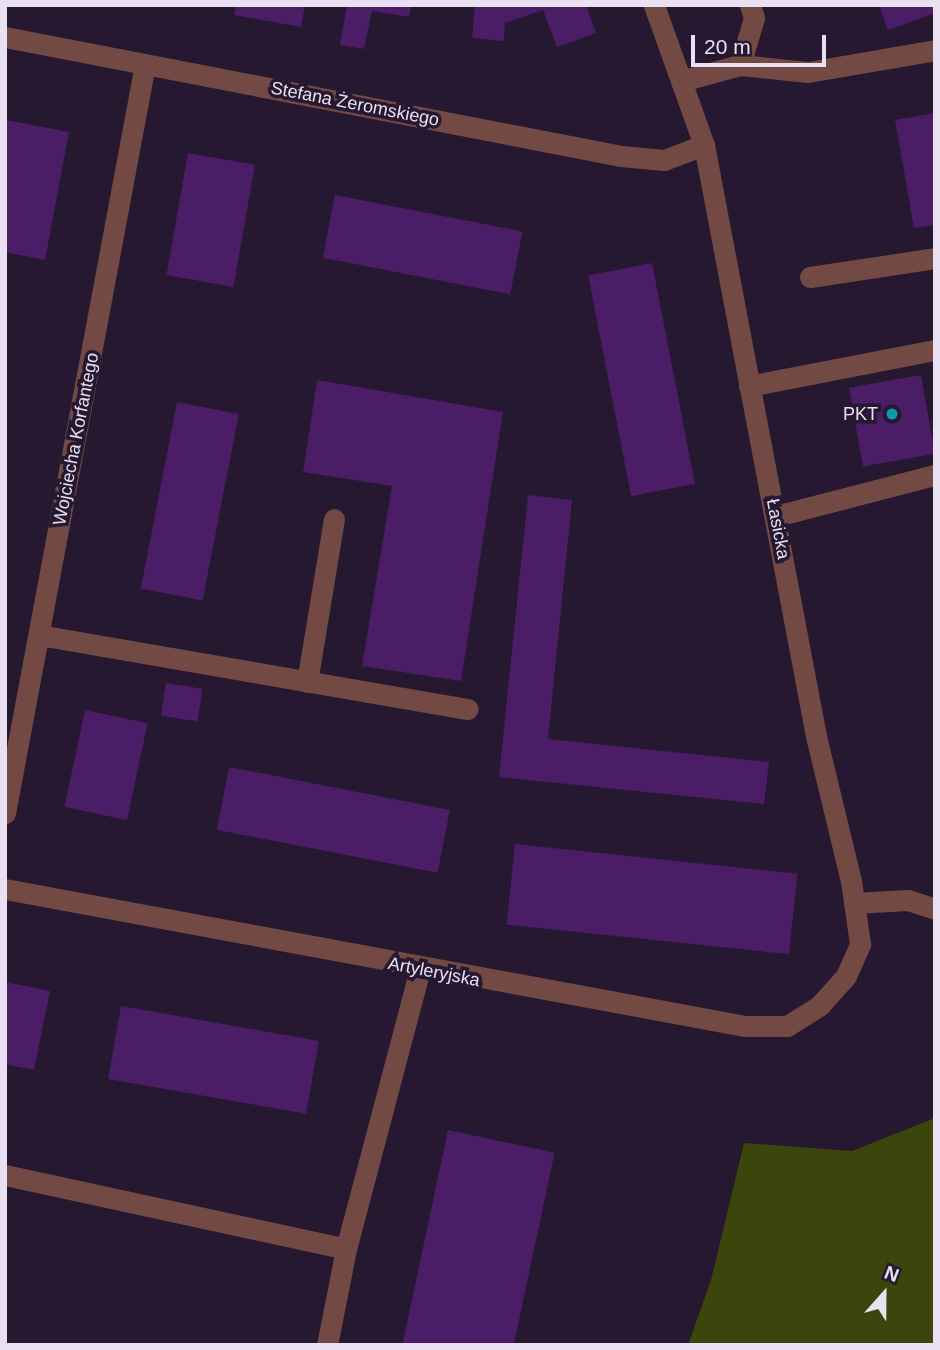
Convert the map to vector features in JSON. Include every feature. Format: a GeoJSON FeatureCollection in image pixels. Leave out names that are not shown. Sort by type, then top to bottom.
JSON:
{"type":"FeatureCollection","features":[{"type":"Feature","properties":{"kind":"street","name":"Łasicka"},"geometry":{"type":"LineString","coordinates":[[654,5],[704,145],[816,736],[854,903],[860,944],[846,976]]}},
{"type":"Feature","properties":{"kind":"street"},"geometry":{"type":"LineString","coordinates":[[740,65],[754,18],[750,5]]}},
{"type":"Feature","properties":{"kind":"street","name":"Stefana Żeromskiego"},"geometry":{"type":"LineString","coordinates":[[5,37],[621,156],[664,160],[704,145]]}},
{"type":"Feature","properties":{"kind":"street"},"geometry":{"type":"LineString","coordinates":[[681,81],[740,65],[808,72],[935,50]]}},
{"type":"Feature","properties":{"kind":"street","name":"Wojciecha Korfantego"},"geometry":{"type":"LineString","coordinates":[[5,813],[145,64]]}},
{"type":"Feature","properties":{"kind":"street"},"geometry":{"type":"LineString","coordinates":[[810,277],[935,258]]}},
{"type":"Feature","properties":{"kind":"street"},"geometry":{"type":"LineString","coordinates":[[749,386],[935,351]]}},
{"type":"Feature","properties":{"kind":"street"},"geometry":{"type":"LineString","coordinates":[[776,516],[935,475]]}},
{"type":"Feature","properties":{"kind":"street"},"geometry":{"type":"LineString","coordinates":[[307,682],[334,519]]}},
{"type":"Feature","properties":{"kind":"street"},"geometry":{"type":"LineString","coordinates":[[39,635],[468,709]]}},
{"type":"Feature","properties":{"kind":"street","name":"Artyleryjska"},"geometry":{"type":"LineString","coordinates":[[5,889],[420,969],[745,1026],[787,1027],[820,1005],[846,976]]}},
{"type":"Feature","properties":{"kind":"street"},"geometry":{"type":"LineString","coordinates":[[854,903],[908,900],[935,909]]}},
{"type":"Feature","properties":{"kind":"street"},"geometry":{"type":"LineString","coordinates":[[327,1345],[346,1249],[420,969]]}},
{"type":"Feature","properties":{"kind":"street"},"geometry":{"type":"LineString","coordinates":[[5,1175],[346,1249]]}},
{"type":"Feature","properties":{"kind":"green space"},"geometry":{"type":"Polygon","coordinates":[[[935,1118],[935,1345],[688,1345],[711,1280],[744,1143],[852,1151],[935,1118]]]}},
{"type":"Feature","properties":{"kind":"building"},"geometry":{"type":"Polygon","coordinates":[[[236,5],[305,5],[301,27],[234,15],[236,5]]]}},
{"type":"Feature","properties":{"kind":"building"},"geometry":{"type":"Polygon","coordinates":[[[347,5],[411,5],[409,17],[372,11],[364,49],[340,45],[347,5]]]}},
{"type":"Feature","properties":{"kind":"building"},"geometry":{"type":"Polygon","coordinates":[[[475,5],[586,5],[596,33],[557,47],[543,10],[505,23],[504,41],[472,38],[475,5]]]}},
{"type":"Feature","properties":{"kind":"building"},"geometry":{"type":"Polygon","coordinates":[[[879,5],[935,5],[935,13],[888,30],[879,5]]]}},
{"type":"Feature","properties":{"kind":"building"},"geometry":{"type":"Polygon","coordinates":[[[935,113],[935,225],[914,228],[895,120],[935,113]]]}},
{"type":"Feature","properties":{"kind":"building"},"geometry":{"type":"Polygon","coordinates":[[[6,120],[69,132],[45,260],[5,252],[6,120]]]}},
{"type":"Feature","properties":{"kind":"building"},"geometry":{"type":"Polygon","coordinates":[[[188,153],[255,165],[233,287],[166,275],[188,153]]]}},
{"type":"Feature","properties":{"kind":"building"},"geometry":{"type":"Polygon","coordinates":[[[335,195],[522,231],[510,294],[323,258],[335,195]]]}},
{"type":"Feature","properties":{"kind":"building"},"geometry":{"type":"Polygon","coordinates":[[[652,263],[695,484],[631,496],[588,275],[652,263]]]}},
{"type":"Feature","properties":{"kind":"building","name":"PKT"},"geometry":{"type":"Polygon","coordinates":[[[921,375],[935,454],[863,466],[849,388],[921,375]]]}},
{"type":"Feature","properties":{"kind":"building"},"geometry":{"type":"Polygon","coordinates":[[[317,380],[503,412],[461,681],[362,666],[392,486],[303,472],[317,380]]]}},
{"type":"Feature","properties":{"kind":"building"},"geometry":{"type":"Polygon","coordinates":[[[177,402],[239,414],[203,601],[141,589],[177,402]]]}},
{"type":"Feature","properties":{"kind":"building"},"geometry":{"type":"Polygon","coordinates":[[[528,495],[572,500],[548,739],[769,762],[764,804],[499,777],[528,495]]]}},
{"type":"Feature","properties":{"kind":"building"},"geometry":{"type":"Polygon","coordinates":[[[166,683],[203,689],[197,721],[161,716],[166,683]]]}},
{"type":"Feature","properties":{"kind":"building"},"geometry":{"type":"Polygon","coordinates":[[[85,710],[148,723],[127,820],[64,807],[85,710]]]}},
{"type":"Feature","properties":{"kind":"building"},"geometry":{"type":"Polygon","coordinates":[[[229,767],[450,810],[438,873],[217,830],[229,767]]]}},
{"type":"Feature","properties":{"kind":"building"},"geometry":{"type":"Polygon","coordinates":[[[515,844],[797,874],[789,954],[507,925],[515,844]]]}},
{"type":"Feature","properties":{"kind":"building"},"geometry":{"type":"Polygon","coordinates":[[[5,982],[50,991],[34,1070],[5,1064],[5,982]]]}},
{"type":"Feature","properties":{"kind":"building"},"geometry":{"type":"Polygon","coordinates":[[[121,1006],[319,1041],[306,1114],[108,1079],[121,1006]]]}},
{"type":"Feature","properties":{"kind":"building"},"geometry":{"type":"Polygon","coordinates":[[[448,1130],[555,1153],[514,1345],[402,1345],[448,1130]]]}},
{"type":"Feature","properties":{"kind":"place","name":"PKT"},"geometry":{"type":"Point","coordinates":[892,414]}}]}
